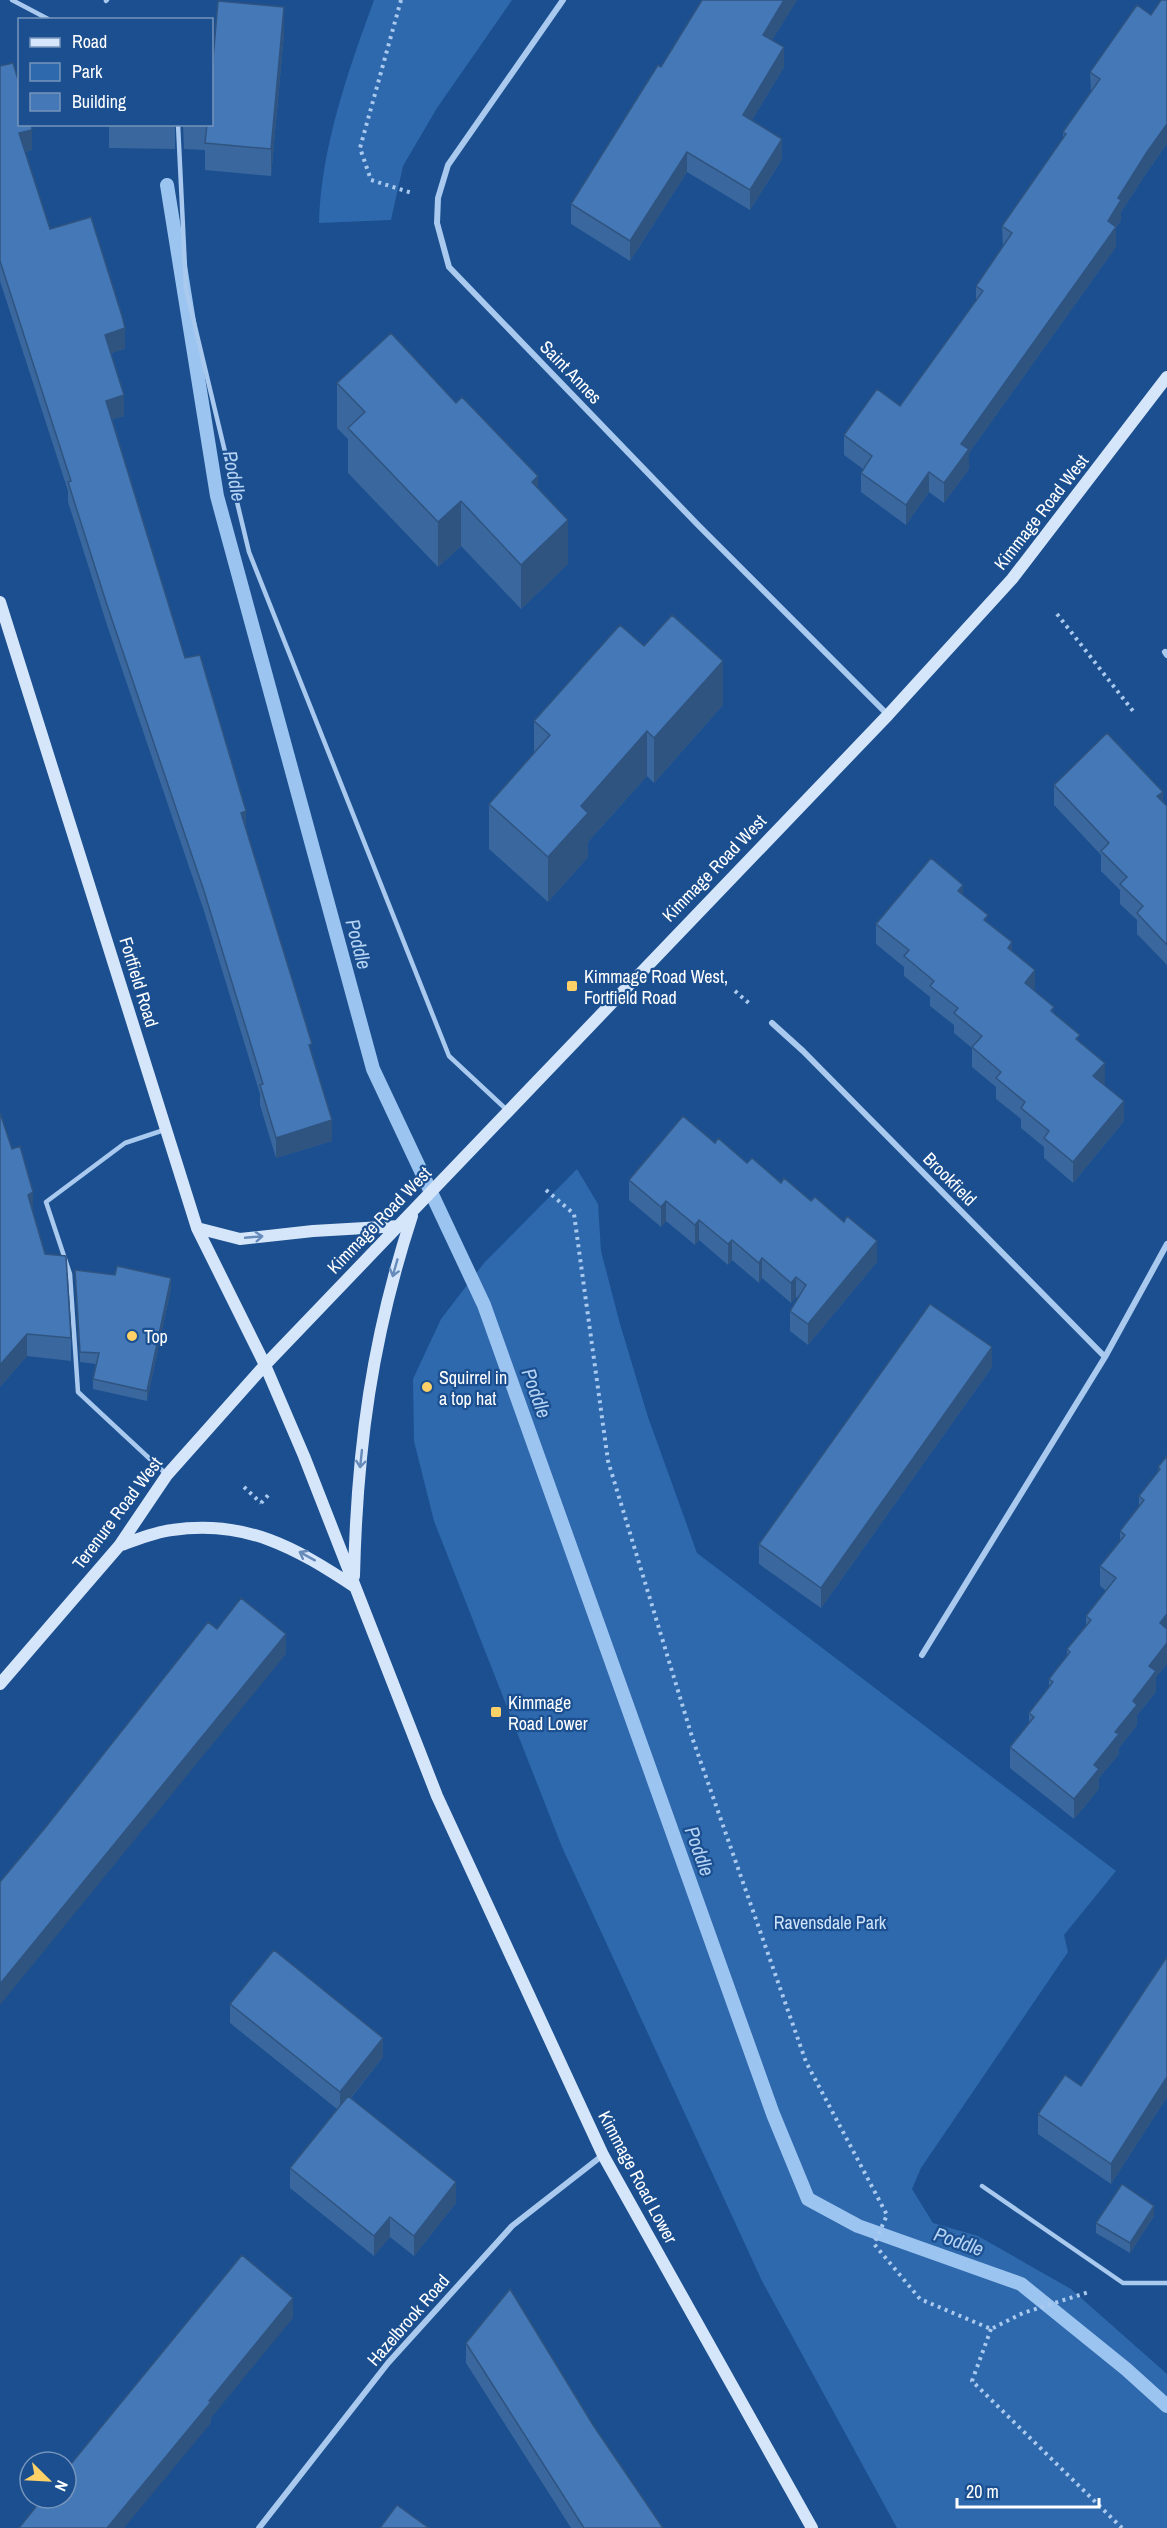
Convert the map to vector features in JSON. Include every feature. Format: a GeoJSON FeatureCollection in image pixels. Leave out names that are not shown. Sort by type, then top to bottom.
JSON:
{"type":"FeatureCollection","features":[{"type":"Feature","properties":{"kind":"main road","name":"Kimmage Road West"},"geometry":{"type":"LineString","coordinates":[[265,1365],[888,715],[1012,579],[1167,377]]}},
{"type":"Feature","properties":{"kind":"main road","name":"Fortfield Road"},"geometry":{"type":"LineString","coordinates":[[0,602],[197,1228],[265,1365]]}},
{"type":"Feature","properties":{"kind":"main road"},"geometry":{"type":"LineString","coordinates":[[355,1585],[356,1499],[368,1392],[394,1270],[413,1212]]}},
{"type":"Feature","properties":{"kind":"main road"},"geometry":{"type":"LineString","coordinates":[[197,1228],[240,1239],[400,1226]]}},
{"type":"Feature","properties":{"kind":"main road","name":"Terenure Road West"},"geometry":{"type":"LineString","coordinates":[[0,1684],[119,1546],[167,1475],[265,1365]]}},
{"type":"Feature","properties":{"kind":"main road","name":"Kimmage Road Lower"},"geometry":{"type":"LineString","coordinates":[[265,1365],[355,1585],[437,1796],[603,2155],[812,2528]]}},
{"type":"Feature","properties":{"kind":"main road"},"geometry":{"type":"LineString","coordinates":[[119,1546],[170,1530],[208,1527],[253,1534],[304,1553],[355,1585]]}},
{"type":"Feature","properties":{"kind":"street","name":"Saint Annes"},"geometry":{"type":"LineString","coordinates":[[563,0],[448,165],[438,198],[436,223],[449,267],[691,518],[888,715]]}},
{"type":"Feature","properties":{"kind":"street","name":"Brookfield"},"geometry":{"type":"LineString","coordinates":[[772,1023],[803,1051],[1105,1357]]}},
{"type":"Feature","properties":{"kind":"street"},"geometry":{"type":"LineString","coordinates":[[922,1655],[1105,1357],[1167,1244]]}},
{"type":"Feature","properties":{"kind":"street","name":"Hazelbrook Road"},"geometry":{"type":"LineString","coordinates":[[259,2528],[388,2363],[512,2226],[603,2155]]}},
{"type":"Feature","properties":{"kind":"lane"},"geometry":{"type":"LineString","coordinates":[[12,0],[46,18]]}},
{"type":"Feature","properties":{"kind":"lane"},"geometry":{"type":"LineString","coordinates":[[178,126],[186,289],[249,552],[449,1056],[508,1111]]}},
{"type":"Feature","properties":{"kind":"lane"},"geometry":{"type":"LineString","coordinates":[[166,1130],[125,1143],[46,1202],[70,1274],[78,1392],[167,1475]]}},
{"type":"Feature","properties":{"kind":"lane"},"geometry":{"type":"LineString","coordinates":[[982,2186],[1123,2283],[1167,2283]]}},
{"type":"Feature","properties":{"kind":"path"},"geometry":{"type":"LineString","coordinates":[[401,0],[360,148],[371,180],[412,193]]}},
{"type":"Feature","properties":{"kind":"path"},"geometry":{"type":"LineString","coordinates":[[1057,614],[1133,711]]}},
{"type":"Feature","properties":{"kind":"path"},"geometry":{"type":"LineString","coordinates":[[546,1190],[574,1214],[608,1461],[693,1740],[807,2062],[887,2215],[874,2244],[920,2299],[991,2329]]}},
{"type":"Feature","properties":{"kind":"path"},"geometry":{"type":"LineString","coordinates":[[261,1503],[271,1492]]}},
{"type":"Feature","properties":{"kind":"path"},"geometry":{"type":"LineString","coordinates":[[1074,2296],[1023,2313],[991,2329],[972,2381],[1122,2528]]}},
{"type":"Feature","properties":{"kind":"green space"},"geometry":{"type":"Polygon","coordinates":[[[374,0],[512,0],[437,108],[403,166],[391,220],[319,223],[330,138],[337,110],[374,0]]]}},
{"type":"Feature","properties":{"kind":"green space","name":"Ravensdale Park"},"geometry":{"type":"Polygon","coordinates":[[[577,1169],[598,1204],[601,1251],[620,1324],[648,1417],[697,1553],[1116,1871],[1064,1935],[1068,1952],[921,2168],[912,2189],[933,2223],[978,2236],[1071,2289],[1167,2374],[1167,2528],[897,2528],[762,2281],[562,1847],[434,1521],[414,1441],[413,1379],[441,1319],[484,1263],[577,1169]]]}},
{"type":"Feature","properties":{"kind":"building"},"geometry":{"type":"Polygon","coordinates":[[[702,0],[784,0],[763,35],[784,47],[743,115],[782,139],[750,190],[687,152],[630,241],[571,204],[658,65],[661,67],[702,0]]]}},
{"type":"Feature","properties":{"kind":"building"},"geometry":{"type":"Polygon","coordinates":[[[1161,0],[1167,0],[1167,124],[1118,198],[1121,200],[1108,221],[1116,227],[961,444],[969,449],[944,483],[929,472],[906,505],[861,473],[872,456],[844,435],[877,389],[900,406],[983,291],[976,286],[1012,233],[1002,226],[1066,134],[1063,132],[1100,79],[1090,72],[1137,5],[1151,15],[1161,0]]]}},
{"type":"Feature","properties":{"kind":"building"},"geometry":{"type":"Polygon","coordinates":[[[218,1],[284,7],[271,149],[205,143],[207,126],[213,126],[213,60],[218,1]]]}},
{"type":"Feature","properties":{"kind":"building"},"geometry":{"type":"Polygon","coordinates":[[[13,63],[18,79],[18,126],[31,126],[32,130],[19,133],[50,229],[91,217],[125,328],[105,335],[124,395],[106,401],[185,658],[200,655],[246,811],[241,813],[312,1044],[309,1045],[332,1120],[276,1138],[260,1085],[263,1084],[204,891],[107,605],[68,482],[71,481],[0,261],[0,66],[13,63]]]}},
{"type":"Feature","properties":{"kind":"building"},"geometry":{"type":"Polygon","coordinates":[[[391,333],[456,403],[462,397],[538,476],[532,482],[568,520],[521,565],[461,501],[438,522],[348,428],[365,412],[337,383],[391,333]]]}},
{"type":"Feature","properties":{"kind":"building"},"geometry":{"type":"Polygon","coordinates":[[[672,615],[723,661],[654,738],[647,731],[581,806],[588,813],[548,857],[489,804],[550,735],[534,721],[620,625],[644,646],[672,615]]]}},
{"type":"Feature","properties":{"kind":"building"},"geometry":{"type":"Polygon","coordinates":[[[1107,733],[1163,792],[1157,796],[1167,806],[1167,945],[1137,913],[1143,906],[1120,884],[1127,877],[1101,851],[1109,843],[1054,785],[1107,733]]]}},
{"type":"Feature","properties":{"kind":"building"},"geometry":{"type":"Polygon","coordinates":[[[931,858],[963,885],[958,891],[988,915],[984,920],[1012,942],[1008,948],[1035,970],[1025,983],[1054,1007],[1051,1011],[1080,1035],[1076,1039],[1105,1063],[1093,1076],[1124,1101],[1073,1162],[1044,1138],[1049,1131],[1021,1108],[1025,1102],[996,1078],[1001,1072],[972,1047],[982,1036],[954,1013],[958,1008],[930,986],[934,981],[904,956],[909,950],[876,924],[931,858]]]}},
{"type":"Feature","properties":{"kind":"building"},"geometry":{"type":"Polygon","coordinates":[[[0,1113],[12,1149],[20,1146],[33,1192],[28,1195],[45,1254],[66,1256],[71,1338],[27,1334],[0,1365],[0,1113]]]}},
{"type":"Feature","properties":{"kind":"building"},"geometry":{"type":"Polygon","coordinates":[[[683,1116],[715,1143],[718,1138],[747,1163],[752,1158],[781,1183],[784,1178],[811,1201],[815,1197],[844,1222],[847,1216],[877,1241],[808,1324],[790,1311],[806,1285],[796,1277],[791,1283],[762,1258],[759,1263],[732,1240],[728,1244],[699,1220],[695,1225],[666,1201],[661,1207],[629,1180],[683,1116]]]}},
{"type":"Feature","properties":{"kind":"building"},"geometry":{"type":"Polygon","coordinates":[[[117,1266],[171,1278],[147,1391],[93,1379],[99,1353],[80,1352],[75,1270],[115,1275],[117,1266]]]}},
{"type":"Feature","properties":{"kind":"building"},"geometry":{"type":"Polygon","coordinates":[[[930,1304],[992,1347],[821,1588],[759,1544],[930,1304]]]}},
{"type":"Feature","properties":{"kind":"building"},"geometry":{"type":"Polygon","coordinates":[[[1167,1456],[1167,1614],[1160,1623],[1167,1629],[1167,1643],[1149,1666],[1156,1671],[1133,1701],[1137,1705],[1115,1732],[1119,1734],[1094,1765],[1099,1769],[1074,1799],[1010,1747],[1034,1717],[1029,1713],[1053,1682],[1049,1679],[1070,1652],[1067,1649],[1091,1620],[1086,1616],[1116,1578],[1100,1566],[1125,1535],[1120,1531],[1144,1500],[1139,1496],[1167,1456]]]}},
{"type":"Feature","properties":{"kind":"building"},"geometry":{"type":"Polygon","coordinates":[[[241,1598],[286,1634],[0,1984],[0,1882],[208,1622],[217,1629],[241,1598]]]}},
{"type":"Feature","properties":{"kind":"building"},"geometry":{"type":"Polygon","coordinates":[[[274,1950],[383,2038],[340,2092],[230,2004],[274,1950]]]}},
{"type":"Feature","properties":{"kind":"building"},"geometry":{"type":"Polygon","coordinates":[[[1167,1957],[1167,2077],[1111,2164],[1038,2114],[1065,2075],[1081,2086],[1167,1957]]]}},
{"type":"Feature","properties":{"kind":"building"},"geometry":{"type":"Polygon","coordinates":[[[348,2096],[456,2182],[414,2236],[390,2217],[374,2236],[290,2168],[348,2096]]]}},
{"type":"Feature","properties":{"kind":"building"},"geometry":{"type":"Polygon","coordinates":[[[1122,2184],[1154,2206],[1130,2243],[1096,2223],[1122,2184]]]}},
{"type":"Feature","properties":{"kind":"building"},"geometry":{"type":"Polygon","coordinates":[[[242,2255],[293,2298],[107,2528],[19,2528],[33,2510],[78,2510],[78,2455],[242,2255]]]}},
{"type":"Feature","properties":{"kind":"building"},"geometry":{"type":"Polygon","coordinates":[[[510,2289],[593,2425],[663,2528],[584,2528],[466,2343],[510,2289]]]}},
{"type":"Feature","properties":{"kind":"building"},"geometry":{"type":"Polygon","coordinates":[[[397,2505],[429,2528],[380,2528],[397,2505]]]}},
{"type":"Feature","properties":{"kind":"waterway","name":"Poddle"},"geometry":{"type":"LineString","coordinates":[[167,185],[217,496],[373,1069],[484,1305],[773,2114],[808,2199],[858,2226],[1021,2284],[1126,2369],[1167,2406]]}},
{"type":"Feature","properties":{"kind":"place","name":"Kimmage Road West, Fortfield Road"},"geometry":{"type":"Point","coordinates":[572,986]}},
{"type":"Feature","properties":{"kind":"place","name":"Top"},"geometry":{"type":"Point","coordinates":[132,1336]}},
{"type":"Feature","properties":{"kind":"place","name":"Squirrel in a top hat"},"geometry":{"type":"Point","coordinates":[427,1387]}},
{"type":"Feature","properties":{"kind":"place","name":"Kimmage Road Lower"},"geometry":{"type":"Point","coordinates":[496,1712]}}]}
